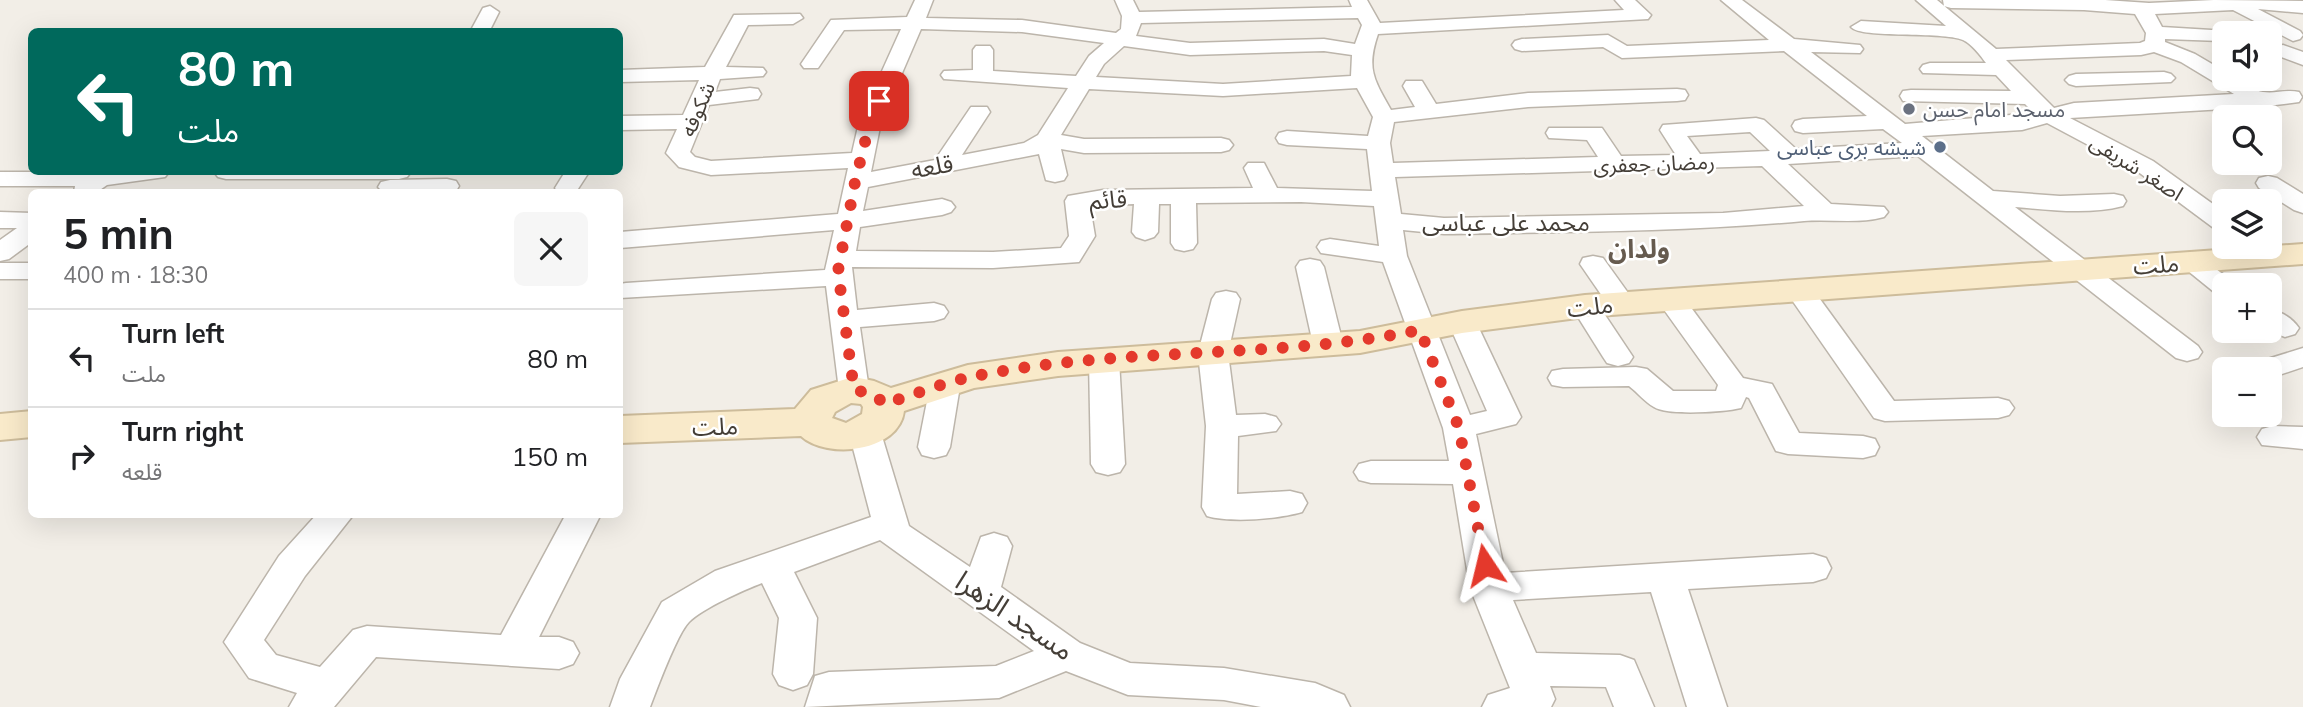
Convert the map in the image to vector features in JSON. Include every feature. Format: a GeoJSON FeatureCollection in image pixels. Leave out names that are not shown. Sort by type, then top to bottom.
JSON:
{"type":"FeatureCollection","features":[{"type":"Feature","properties":{"kind":"street"},"geometry":{"type":"LineString","coordinates":[[868,409],[844,320],[839,268],[870,122],[923,0]]}},
{"type":"Feature","properties":{"kind":"street"},"geometry":{"type":"LineString","coordinates":[[1055,175],[1047,141],[1096,60],[1130,31],[1128,9],[1363,23],[1641,15],[1623,0]]}},
{"type":"Feature","properties":{"kind":"street"},"geometry":{"type":"LineString","coordinates":[[1730,0],[2083,269],[2186,352]]}},
{"type":"Feature","properties":{"kind":"street","name":"اصغر شریفی"},"geometry":{"type":"LineString","coordinates":[[1925,0],[1969,35],[2050,116],[2145,166],[2212,215]]}},
{"type":"Feature","properties":{"kind":"street"},"geometry":{"type":"LineString","coordinates":[[1951,2],[2084,4],[2149,9],[2261,1],[2303,6]]}},
{"type":"Feature","properties":{"kind":"street"},"geometry":{"type":"LineString","coordinates":[[2235,4],[2288,43],[2303,59]]}},
{"type":"Feature","properties":{"kind":"street"},"geometry":{"type":"LineString","coordinates":[[2213,5],[2236,21]]}},
{"type":"Feature","properties":{"kind":"street"},"geometry":{"type":"LineString","coordinates":[[2149,9],[2144,12],[2156,39],[2212,70]]}},
{"type":"Feature","properties":{"kind":"street"},"geometry":{"type":"LineString","coordinates":[[481,28],[490,12]]}},
{"type":"Feature","properties":{"kind":"street","name":"شکوفه"},"geometry":{"type":"LineString","coordinates":[[793,18],[741,19],[713,71],[678,153],[687,162],[712,168],[858,171]]}},
{"type":"Feature","properties":{"kind":"street"},"geometry":{"type":"LineString","coordinates":[[811,64],[838,24],[1022,26],[1190,49],[1324,45],[1363,23]]}},
{"type":"Feature","properties":{"kind":"street"},"geometry":{"type":"LineString","coordinates":[[1363,23],[1361,76],[1384,117],[1378,143],[1394,256],[1459,428],[1489,588],[1535,699],[1502,707]]}},
{"type":"Feature","properties":{"kind":"street"},"geometry":{"type":"LineString","coordinates":[[1861,27],[1912,28],[1969,35]]}},
{"type":"Feature","properties":{"kind":"street"},"geometry":{"type":"LineString","coordinates":[[1662,30],[1680,50]]}},
{"type":"Feature","properties":{"kind":"street"},"geometry":{"type":"LineString","coordinates":[[1930,69],[2057,52],[2141,49],[2156,39],[2212,36]]}},
{"type":"Feature","properties":{"kind":"street"},"geometry":{"type":"LineString","coordinates":[[1522,45],[1608,41],[1622,52],[1788,45],[1853,49]]}},
{"type":"Feature","properties":{"kind":"street"},"geometry":{"type":"LineString","coordinates":[[983,50],[983,77]]}},
{"type":"Feature","properties":{"kind":"street"},"geometry":{"type":"LineString","coordinates":[[2057,52],[2110,80]]}},
{"type":"Feature","properties":{"kind":"street"},"geometry":{"type":"LineString","coordinates":[[623,76],[713,71],[756,72]]}},
{"type":"Feature","properties":{"kind":"street"},"geometry":{"type":"LineString","coordinates":[[951,75],[1223,90],[1364,81]]}},
{"type":"Feature","properties":{"kind":"street"},"geometry":{"type":"LineString","coordinates":[[2076,80],[2164,78]]}},
{"type":"Feature","properties":{"kind":"street"},"geometry":{"type":"LineString","coordinates":[[1414,86],[1429,111]]}},
{"type":"Feature","properties":{"kind":"street"},"geometry":{"type":"LineString","coordinates":[[2246,91],[2259,100]]}},
{"type":"Feature","properties":{"kind":"street"},"geometry":{"type":"LineString","coordinates":[[701,100],[750,94]]}},
{"type":"Feature","properties":{"kind":"street"},"geometry":{"type":"LineString","coordinates":[[1384,117],[1528,100],[1677,95]]}},
{"type":"Feature","properties":{"kind":"street"},"geometry":{"type":"LineString","coordinates":[[1911,96],[2031,98]]}},
{"type":"Feature","properties":{"kind":"street"},"geometry":{"type":"LineString","coordinates":[[1802,126],[2022,123],[2074,110],[2291,97]]}},
{"type":"Feature","properties":{"kind":"street"},"geometry":{"type":"LineString","coordinates":[[944,164],[979,112]]}},
{"type":"Feature","properties":{"kind":"street"},"geometry":{"type":"LineString","coordinates":[[623,123],[691,122]]}},
{"type":"Feature","properties":{"kind":"street"},"geometry":{"type":"LineString","coordinates":[[1693,162],[1671,130],[1756,125],[1824,212]]}},
{"type":"Feature","properties":{"kind":"street"},"geometry":{"type":"LineString","coordinates":[[1557,133],[1594,133],[1615,164]]}},
{"type":"Feature","properties":{"kind":"street"},"geometry":{"type":"LineString","coordinates":[[1287,138],[1378,143]]}},
{"type":"Feature","properties":{"kind":"street"},"geometry":{"type":"LineString","coordinates":[[1047,141],[1084,146],[1220,145]]}},
{"type":"Feature","properties":{"kind":"street","name":"قلعه"},"geometry":{"type":"LineString","coordinates":[[858,171],[944,164],[1031,149],[1047,141]]}},
{"type":"Feature","properties":{"kind":"street","name":"رمضان جعفری"},"geometry":{"type":"LineString","coordinates":[[1381,170],[1693,162],[1926,149]]}},
{"type":"Feature","properties":{"kind":"street"},"geometry":{"type":"LineString","coordinates":[[2066,151],[2114,150]]}},
{"type":"Feature","properties":{"kind":"street"},"geometry":{"type":"LineString","coordinates":[[1256,168],[1268,195]]}},
{"type":"Feature","properties":{"kind":"street"},"geometry":{"type":"LineString","coordinates":[[0,179],[91,186],[143,175]]}},
{"type":"Feature","properties":{"kind":"street"},"geometry":{"type":"LineString","coordinates":[[282,175],[447,186]]}},
{"type":"Feature","properties":{"kind":"street"},"geometry":{"type":"LineString","coordinates":[[2267,183],[2303,205]]}},
{"type":"Feature","properties":{"kind":"street","name":"قائم"},"geometry":{"type":"LineString","coordinates":[[839,268],[1070,256],[1082,236],[1077,201],[1103,197],[1268,195],[1387,210]]}},
{"type":"Feature","properties":{"kind":"street"},"geometry":{"type":"LineString","coordinates":[[1145,232],[1147,196]]}},
{"type":"Feature","properties":{"kind":"street"},"geometry":{"type":"LineString","coordinates":[[1183,196],[1184,243]]}},
{"type":"Feature","properties":{"kind":"street"},"geometry":{"type":"LineString","coordinates":[[1990,198],[2060,203],[2114,201]]}},
{"type":"Feature","properties":{"kind":"street"},"geometry":{"type":"LineString","coordinates":[[623,240],[848,221],[943,207]]}},
{"type":"Feature","properties":{"kind":"street","name":"محمد علی عباسی"},"geometry":{"type":"LineString","coordinates":[[1387,210],[1444,226],[1723,221],[1824,212],[1875,212]]}},
{"type":"Feature","properties":{"kind":"street"},"geometry":{"type":"LineString","coordinates":[[0,220],[28,221]]}},
{"type":"Feature","properties":{"kind":"street"},"geometry":{"type":"LineString","coordinates":[[0,253],[28,232]]}},
{"type":"Feature","properties":{"kind":"street"},"geometry":{"type":"LineString","coordinates":[[1330,247],[1394,256]]}},
{"type":"Feature","properties":{"kind":"street","name":"ملت"},"geometry":{"type":"LineString","coordinates":[[623,436],[811,422],[812,411],[822,401],[837,393],[868,409],[968,377],[1058,364],[1360,342],[1462,322],[1585,306],[2216,259]]}},
{"type":"Feature","properties":{"kind":"street"},"geometry":{"type":"LineString","coordinates":[[2190,262],[2212,278]]}},
{"type":"Feature","properties":{"kind":"street"},"geometry":{"type":"LineString","coordinates":[[1593,264],[1621,303]]}},
{"type":"Feature","properties":{"kind":"street"},"geometry":{"type":"LineString","coordinates":[[1310,267],[1328,344]]}},
{"type":"Feature","properties":{"kind":"street"},"geometry":{"type":"LineString","coordinates":[[626,290],[839,268]]}},
{"type":"Feature","properties":{"kind":"street"},"geometry":{"type":"LineString","coordinates":[[0,271],[28,271]]}},
{"type":"Feature","properties":{"kind":"street"},"geometry":{"type":"LineString","coordinates":[[1799,290],[1885,411],[1998,408]]}},
{"type":"Feature","properties":{"kind":"street"},"geometry":{"type":"LineString","coordinates":[[1226,299],[1213,353],[1222,426],[1219,507],[1290,503]]}},
{"type":"Feature","properties":{"kind":"street"},"geometry":{"type":"LineString","coordinates":[[1671,300],[1733,385],[1761,391],[1788,443],[1863,447]]}},
{"type":"Feature","properties":{"kind":"street"},"geometry":{"type":"LineString","coordinates":[[1585,306],[1618,357]]}},
{"type":"Feature","properties":{"kind":"street"},"geometry":{"type":"LineString","coordinates":[[844,320],[934,312]]}},
{"type":"Feature","properties":{"kind":"street"},"geometry":{"type":"LineString","coordinates":[[1459,428],[1505,417],[1462,322]]}},
{"type":"Feature","properties":{"kind":"street"},"geometry":{"type":"LineString","coordinates":[[2282,364],[2303,357]]}},
{"type":"Feature","properties":{"kind":"street"},"geometry":{"type":"LineString","coordinates":[[1104,360],[1108,464]]}},
{"type":"Feature","properties":{"kind":"street"},"geometry":{"type":"LineString","coordinates":[[1563,378],[1636,376],[1666,401],[1699,403],[1730,401],[1733,385]]}},
{"type":"Feature","properties":{"kind":"street"},"geometry":{"type":"LineString","coordinates":[[934,447],[945,386]]}},
{"type":"Feature","properties":{"kind":"street","name":"مسجد الزهرا"},"geometry":{"type":"LineString","coordinates":[[868,409],[893,533],[1066,654],[1170,694],[1224,684],[1269,700],[1315,700],[1330,707]]}},
{"type":"Feature","properties":{"kind":"street"},"geometry":{"type":"LineString","coordinates":[[0,427],[28,424]]}},
{"type":"Feature","properties":{"kind":"street"},"geometry":{"type":"LineString","coordinates":[[1222,426],[1265,424]]}},
{"type":"Feature","properties":{"kind":"street"},"geometry":{"type":"LineString","coordinates":[[1371,472],[1468,473]]}},
{"type":"Feature","properties":{"kind":"street"},"geometry":{"type":"LineString","coordinates":[[334,518],[292,566],[243,642],[263,667],[320,696],[367,641],[559,653]]}},
{"type":"Feature","properties":{"kind":"street"},"geometry":{"type":"LineString","coordinates":[[512,651],[582,518]]}},
{"type":"Feature","properties":{"kind":"street"},"geometry":{"type":"LineString","coordinates":[[630,707],[640,679],[676,612],[728,581],[891,523]]}},
{"type":"Feature","properties":{"kind":"street"},"geometry":{"type":"LineString","coordinates":[[981,592],[994,545]]}},
{"type":"Feature","properties":{"kind":"street"},"geometry":{"type":"LineString","coordinates":[[772,565],[798,618],[793,674]]}},
{"type":"Feature","properties":{"kind":"street"},"geometry":{"type":"LineString","coordinates":[[1489,588],[1813,568]]}},
{"type":"Feature","properties":{"kind":"street"},"geometry":{"type":"LineString","coordinates":[[1664,577],[1707,707]]}},
{"type":"Feature","properties":{"kind":"street"},"geometry":{"type":"LineString","coordinates":[[825,707],[829,688],[998,695],[1066,654]]}},
{"type":"Feature","properties":{"kind":"street"},"geometry":{"type":"LineString","coordinates":[[1522,669],[1620,671],[1634,707]]}},
{"type":"Feature","properties":{"kind":"place","name":"مسجد امام حسن"},"geometry":{"type":"Point","coordinates":[1909,109]}},
{"type":"Feature","properties":{"kind":"place","name":"شیشه بری عباسی"},"geometry":{"type":"Point","coordinates":[1940,147]}},
{"type":"Feature","properties":{"kind":"district","name":"ولدان"},"geometry":{"type":"Point","coordinates":[1639,248]}},
{"type":"Feature","properties":{"kind":"route"},"geometry":{"type":"LineString","coordinates":[[879,101],[870,122],[855,182],[838,271],[854,390],[874,394],[884,404],[968,377],[1058,364],[1360,342],[1420,330],[1459,428],[1485,565]]}}]}
